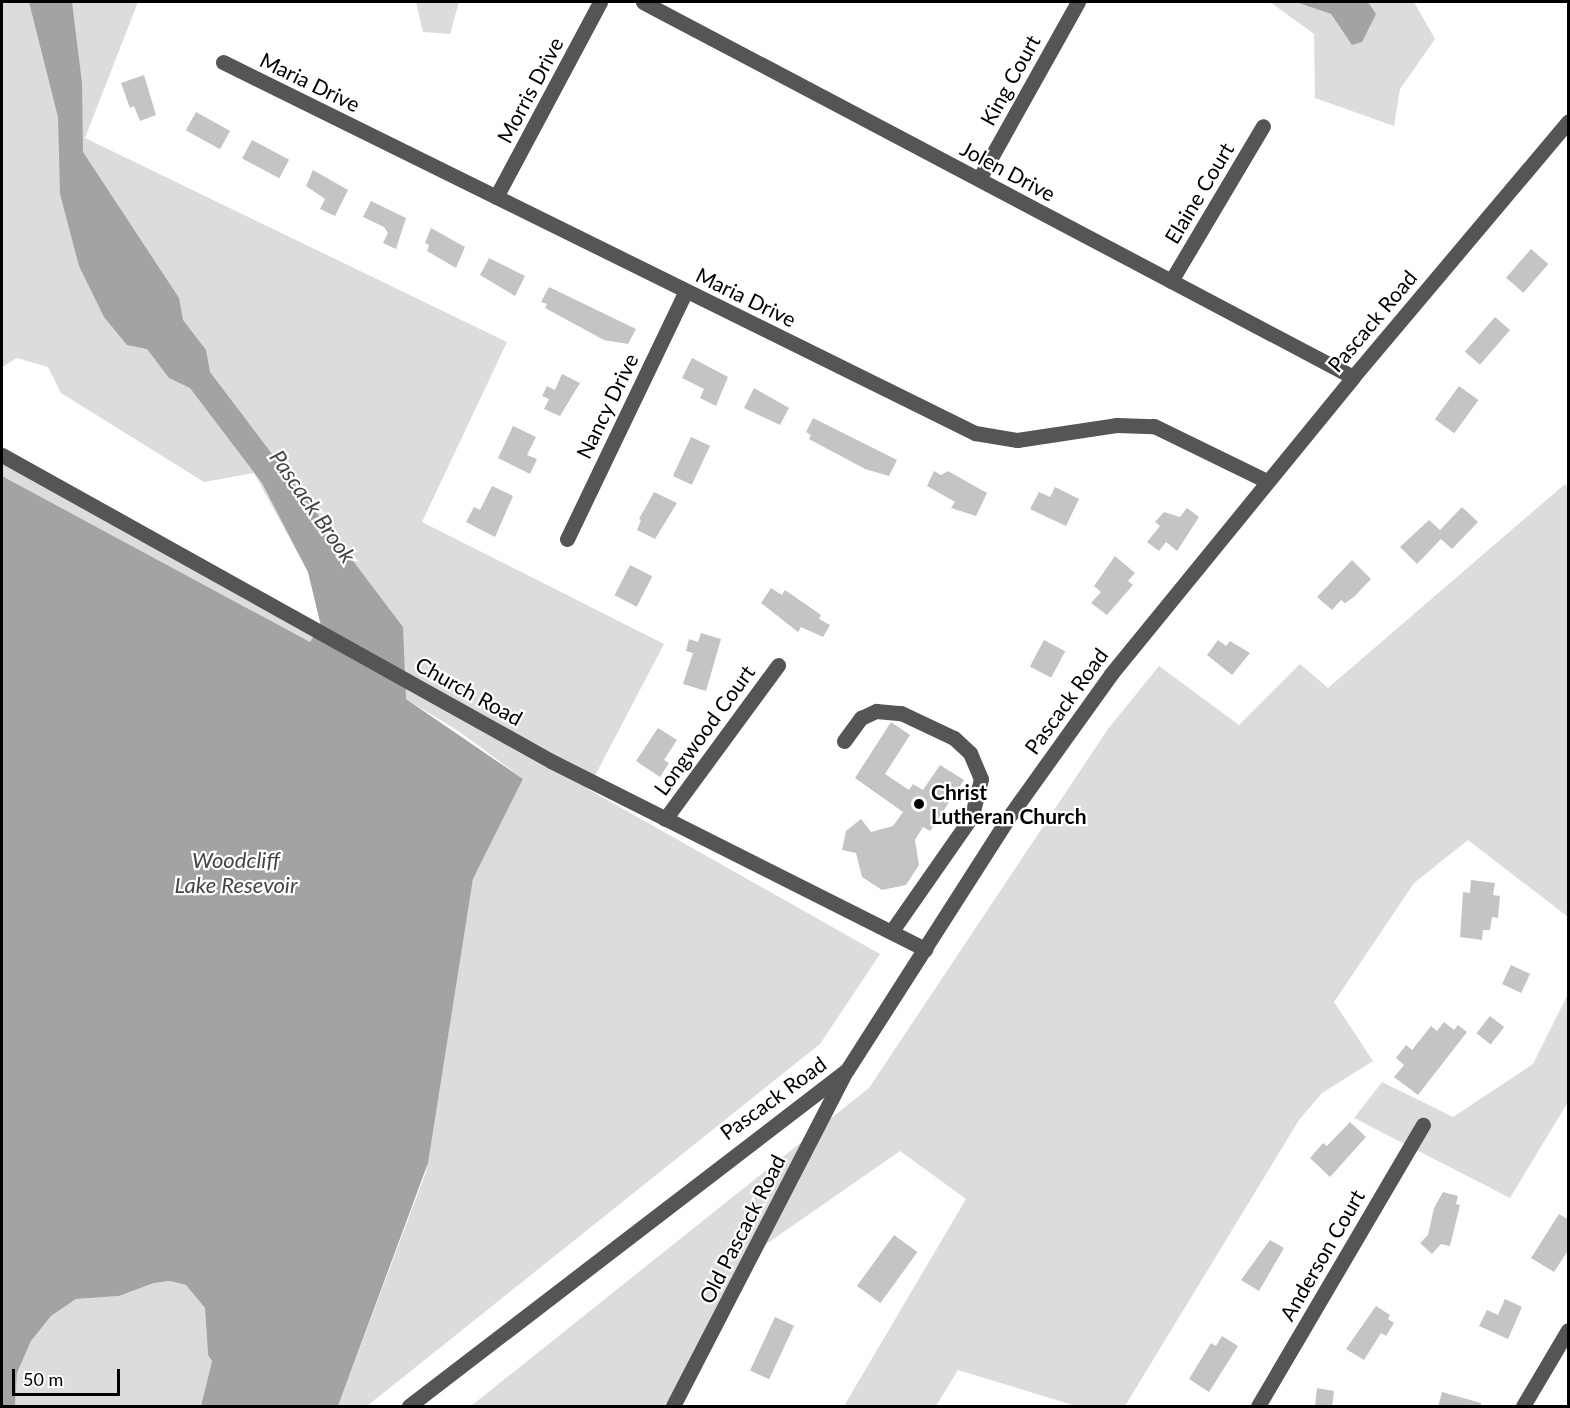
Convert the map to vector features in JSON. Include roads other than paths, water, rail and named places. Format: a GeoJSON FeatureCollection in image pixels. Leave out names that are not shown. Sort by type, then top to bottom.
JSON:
{"type":"FeatureCollection","features":[{"type":"Feature","properties":{"kind":"street","name":"Morris Drive"},"geometry":{"type":"LineString","coordinates":[[496,197],[600,2]]}},
{"type":"Feature","properties":{"kind":"street","name":"Jolen Drive"},"geometry":{"type":"LineString","coordinates":[[643,2],[1353,377]]}},
{"type":"Feature","properties":{"kind":"street","name":"King Court"},"geometry":{"type":"LineString","coordinates":[[979,179],[1078,2]]}},
{"type":"Feature","properties":{"kind":"street","name":"Maria Drive"},"geometry":{"type":"LineString","coordinates":[[223,62],[983,436],[1017,440],[1116,425],[1154,426],[1268,481]]}},
{"type":"Feature","properties":{"kind":"street","name":"Pascack Road"},"geometry":{"type":"LineString","coordinates":[[409,1407],[847,1070],[1058,745],[1353,377],[1569,122]]}},
{"type":"Feature","properties":{"kind":"street","name":"Elaine Court"},"geometry":{"type":"LineString","coordinates":[[1171,281],[1263,126]]}},
{"type":"Feature","properties":{"kind":"street","name":"Nancy Drive"},"geometry":{"type":"LineString","coordinates":[[567,539],[686,291]]}},
{"type":"Feature","properties":{"kind":"street","name":"Church Road"},"geometry":{"type":"LineString","coordinates":[[2,455],[550,761],[924,949]]}},
{"type":"Feature","properties":{"kind":"street","name":"Longwood Court"},"geometry":{"type":"LineString","coordinates":[[665,819],[778,665]]}},
{"type":"Feature","properties":{"kind":"street"},"geometry":{"type":"LineString","coordinates":[[844,741],[861,718],[876,711],[901,713],[954,738],[970,753],[981,779],[972,816],[891,932]]}},
{"type":"Feature","properties":{"kind":"street","name":"Old Pascack Road"},"geometry":{"type":"LineString","coordinates":[[673,1407],[847,1070]]}},
{"type":"Feature","properties":{"kind":"street","name":"Anderson Court"},"geometry":{"type":"LineString","coordinates":[[1258,1407],[1423,1125]]}},
{"type":"Feature","properties":{"kind":"street"},"geometry":{"type":"LineString","coordinates":[[1523,1407],[1569,1330]]}},
{"type":"Feature","properties":{"kind":"water","name":"Woodcliff Lake Resevoir"},"geometry":{"type":"Polygon","coordinates":[[[29,2],[72,2],[82,83],[83,152],[179,298],[183,320],[206,350],[210,372],[403,627],[406,699],[523,779],[473,879],[428,1163],[338,1406],[201,1406],[212,1361],[208,1355],[205,1308],[186,1285],[170,1281],[154,1283],[119,1296],[76,1299],[51,1316],[31,1341],[17,1373],[15,1406],[2,1406],[2,476],[310,642],[321,626],[308,572],[262,483],[190,388],[169,378],[147,349],[127,345],[104,317],[79,266],[60,194],[58,117],[29,2]]]}},
{"type":"Feature","properties":{"kind":"water"},"geometry":{"type":"Polygon","coordinates":[[[1296,2],[1368,2],[1376,14],[1362,42],[1352,45],[1331,14],[1296,2]]]}},
{"type":"Feature","properties":{"kind":"place","name":"Christ Lutheran Church"},"geometry":{"type":"Point","coordinates":[919,804]}},
{"type":"Feature","properties":{"kind":"water label","name":"Pascack Brook"},"geometry":{"type":"Point","coordinates":[313,506]}}]}
